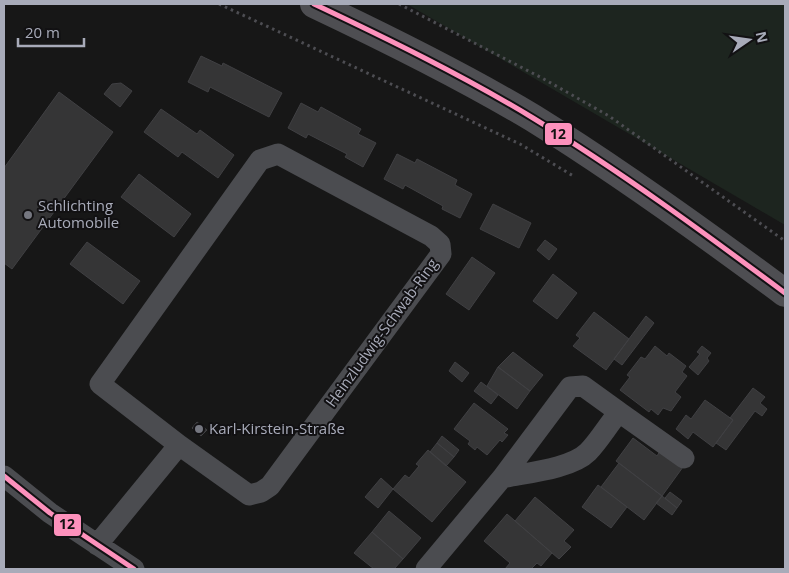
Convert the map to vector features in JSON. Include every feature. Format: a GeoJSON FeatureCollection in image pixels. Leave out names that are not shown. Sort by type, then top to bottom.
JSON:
{"type":"FeatureCollection","features":[{"type":"Feature","properties":{"kind":"main road"},"geometry":{"type":"LineString","coordinates":[[314,4],[386,38],[531,118],[650,195],[785,293]]}},
{"type":"Feature","properties":{"kind":"street","name":"Heinzludwig-Schwab-Ring"},"geometry":{"type":"LineString","coordinates":[[278,154],[431,236],[440,244],[441,254],[270,486],[261,492],[249,495],[179,445],[100,384],[260,160],[278,154]]}},
{"type":"Feature","properties":{"kind":"street"},"geometry":{"type":"LineString","coordinates":[[426,569],[502,478],[570,387],[583,386],[684,458]]}},
{"type":"Feature","properties":{"kind":"street"},"geometry":{"type":"LineString","coordinates":[[502,478],[567,464],[580,458],[587,453],[619,412]]}},
{"type":"Feature","properties":{"kind":"street"},"geometry":{"type":"LineString","coordinates":[[97,545],[179,445]]}},
{"type":"Feature","properties":{"kind":"street"},"geometry":{"type":"LineString","coordinates":[[4,476],[50,513],[134,569]]}},
{"type":"Feature","properties":{"kind":"path"},"geometry":{"type":"LineString","coordinates":[[219,4],[520,144],[577,178]]}},
{"type":"Feature","properties":{"kind":"path"},"geometry":{"type":"LineString","coordinates":[[399,4],[534,74],[608,116],[785,241]]}},
{"type":"Feature","properties":{"kind":"shaded area"},"geometry":{"type":"Polygon","coordinates":[[[407,4],[785,4],[785,225],[407,4]]]}},
{"type":"Feature","properties":{"kind":"building"},"geometry":{"type":"Polygon","coordinates":[[[201,56],[222,66],[223,63],[282,93],[269,117],[210,87],[208,92],[188,82],[201,56]]]}},
{"type":"Feature","properties":{"kind":"building"},"geometry":{"type":"Polygon","coordinates":[[[121,83],[132,91],[120,107],[104,94],[112,84],[121,83]]]}},
{"type":"Feature","properties":{"kind":"building","name":"Schlichting Automobile"},"geometry":{"type":"Polygon","coordinates":[[[59,92],[113,132],[12,269],[4,263],[4,168],[59,92]]]}},
{"type":"Feature","properties":{"kind":"building"},"geometry":{"type":"Polygon","coordinates":[[[301,103],[318,112],[321,107],[361,129],[358,134],[376,143],[363,167],[345,157],[347,154],[308,134],[306,138],[288,128],[301,103]]]}},
{"type":"Feature","properties":{"kind":"building"},"geometry":{"type":"Polygon","coordinates":[[[161,109],[197,134],[200,130],[234,155],[218,178],[182,152],[178,157],[144,132],[161,109]]]}},
{"type":"Feature","properties":{"kind":"building"},"geometry":{"type":"Polygon","coordinates":[[[397,154],[415,163],[417,159],[457,180],[455,185],[472,194],[460,218],[442,209],[443,206],[405,185],[403,189],[384,179],[397,154]]]}},
{"type":"Feature","properties":{"kind":"building"},"geometry":{"type":"Polygon","coordinates":[[[139,174],[191,214],[174,237],[121,197],[139,174]]]}},
{"type":"Feature","properties":{"kind":"building"},"geometry":{"type":"Polygon","coordinates":[[[493,204],[531,223],[519,248],[480,229],[493,204]]]}},
{"type":"Feature","properties":{"kind":"building"},"geometry":{"type":"Polygon","coordinates":[[[545,240],[557,249],[549,260],[537,250],[545,240]]]}},
{"type":"Feature","properties":{"kind":"building"},"geometry":{"type":"Polygon","coordinates":[[[87,242],[140,281],[123,304],[70,264],[87,242]]]}},
{"type":"Feature","properties":{"kind":"building"},"geometry":{"type":"Polygon","coordinates":[[[472,257],[495,273],[469,310],[446,294],[472,257]]]}},
{"type":"Feature","properties":{"kind":"building"},"geometry":{"type":"Polygon","coordinates":[[[553,274],[577,293],[557,319],[533,301],[553,274]]]}},
{"type":"Feature","properties":{"kind":"building"},"geometry":{"type":"Polygon","coordinates":[[[594,312],[629,339],[606,370],[573,346],[580,338],[576,335],[594,312]]]}},
{"type":"Feature","properties":{"kind":"building"},"geometry":{"type":"Polygon","coordinates":[[[646,316],[654,323],[622,365],[614,359],[646,316]]]}},
{"type":"Feature","properties":{"kind":"building"},"geometry":{"type":"Polygon","coordinates":[[[655,346],[667,356],[669,353],[686,366],[682,372],[687,376],[675,392],[681,397],[671,411],[663,408],[658,415],[651,409],[649,412],[620,390],[630,377],[627,375],[641,357],[645,359],[655,346]]]}},
{"type":"Feature","properties":{"kind":"building"},"geometry":{"type":"Polygon","coordinates":[[[702,346],[711,353],[707,358],[709,361],[698,375],[689,367],[700,354],[697,352],[702,346]]]}},
{"type":"Feature","properties":{"kind":"building"},"geometry":{"type":"Polygon","coordinates":[[[513,352],[543,375],[530,391],[498,367],[513,352]]]}},
{"type":"Feature","properties":{"kind":"building"},"geometry":{"type":"Polygon","coordinates":[[[455,362],[469,373],[462,382],[449,371],[455,362]]]}},
{"type":"Feature","properties":{"kind":"building"},"geometry":{"type":"Polygon","coordinates":[[[498,367],[530,391],[517,409],[487,386],[498,367]]]}},
{"type":"Feature","properties":{"kind":"building"},"geometry":{"type":"Polygon","coordinates":[[[481,382],[498,395],[491,404],[474,391],[481,382]]]}},
{"type":"Feature","properties":{"kind":"building"},"geometry":{"type":"Polygon","coordinates":[[[753,388],[765,397],[760,403],[767,409],[762,416],[755,411],[726,450],[716,443],[733,420],[730,418],[753,388]]]}},
{"type":"Feature","properties":{"kind":"building"},"geometry":{"type":"Polygon","coordinates":[[[705,400],[733,420],[713,447],[693,432],[688,439],[676,429],[686,415],[691,419],[705,400]]]}},
{"type":"Feature","properties":{"kind":"building"},"geometry":{"type":"Polygon","coordinates":[[[474,403],[508,429],[504,433],[508,435],[502,442],[500,440],[487,455],[477,447],[475,450],[468,444],[470,441],[454,429],[474,403]]]}},
{"type":"Feature","properties":{"kind":"building","name":"Karl-Kirstein-Straße"},"geometry":{"type":"Polygon","coordinates":[[[197,422],[207,430],[201,436],[192,428],[197,422]]]}},
{"type":"Feature","properties":{"kind":"building"},"geometry":{"type":"Polygon","coordinates":[[[442,436],[459,450],[454,457],[437,443],[442,436]]]}},
{"type":"Feature","properties":{"kind":"building"},"geometry":{"type":"Polygon","coordinates":[[[633,438],[657,456],[660,451],[683,467],[662,496],[616,461],[633,438]]]}},
{"type":"Feature","properties":{"kind":"building"},"geometry":{"type":"Polygon","coordinates":[[[437,443],[454,457],[446,466],[430,452],[437,443]]]}},
{"type":"Feature","properties":{"kind":"building"},"geometry":{"type":"Polygon","coordinates":[[[428,450],[466,482],[432,522],[393,489],[405,475],[409,478],[419,466],[416,464],[428,450]]]}},
{"type":"Feature","properties":{"kind":"building"},"geometry":{"type":"Polygon","coordinates":[[[619,463],[662,496],[644,520],[601,487],[619,463]]]}},
{"type":"Feature","properties":{"kind":"building"},"geometry":{"type":"Polygon","coordinates":[[[381,478],[393,489],[378,508],[365,497],[381,478]]]}},
{"type":"Feature","properties":{"kind":"building"},"geometry":{"type":"Polygon","coordinates":[[[598,485],[627,507],[611,528],[582,507],[598,485]]]}},
{"type":"Feature","properties":{"kind":"building"},"geometry":{"type":"Polygon","coordinates":[[[670,492],[682,501],[677,508],[665,498],[670,492]]]}},
{"type":"Feature","properties":{"kind":"building"},"geometry":{"type":"Polygon","coordinates":[[[662,496],[677,508],[672,515],[656,503],[662,496]]]}},
{"type":"Feature","properties":{"kind":"building"},"geometry":{"type":"Polygon","coordinates":[[[535,497],[574,530],[564,541],[571,547],[559,559],[515,521],[535,497]]]}},
{"type":"Feature","properties":{"kind":"building"},"geometry":{"type":"Polygon","coordinates":[[[389,511],[421,538],[403,559],[372,532],[389,511]]]}},
{"type":"Feature","properties":{"kind":"building"},"geometry":{"type":"Polygon","coordinates":[[[507,514],[552,553],[541,566],[537,563],[531,569],[505,569],[510,563],[484,541],[507,514]]]}},
{"type":"Feature","properties":{"kind":"building"},"geometry":{"type":"Polygon","coordinates":[[[372,532],[403,559],[394,569],[374,569],[354,553],[372,532]]]}},
{"type":"Feature","properties":{"kind":"transit line","name":"12"},"geometry":{"type":"LineString","coordinates":[[314,4],[425,58],[533,118],[629,181],[785,293]]}},
{"type":"Feature","properties":{"kind":"transit line","name":"12"},"geometry":{"type":"LineString","coordinates":[[4,476],[50,513],[134,569]]}},
{"type":"Feature","properties":{"kind":"place","name":"Schlichting Automobile"},"geometry":{"type":"Point","coordinates":[28,215]}},
{"type":"Feature","properties":{"kind":"place","name":"Karl-Kirstein-Straße"},"geometry":{"type":"Point","coordinates":[199,429]}}]}
